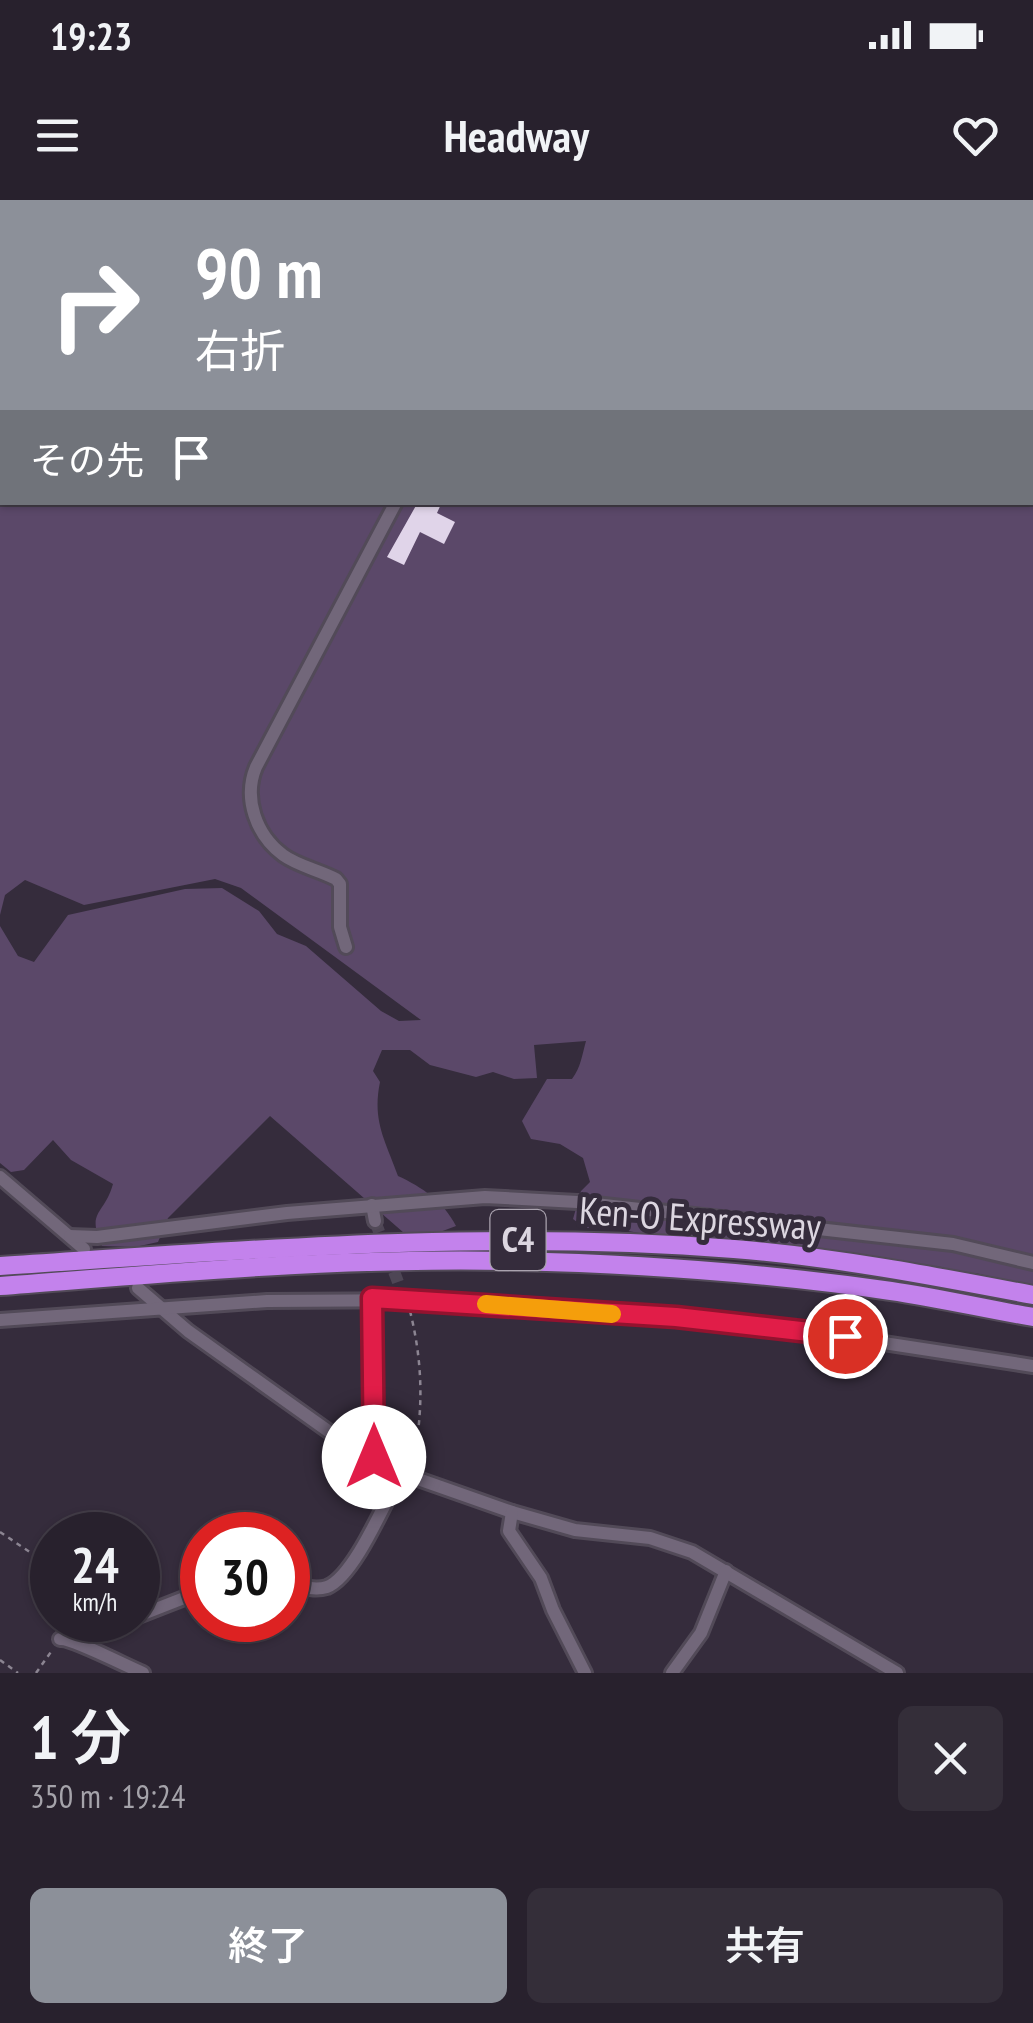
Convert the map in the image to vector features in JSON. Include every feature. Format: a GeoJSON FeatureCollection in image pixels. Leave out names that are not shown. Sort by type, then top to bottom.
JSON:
{"type":"FeatureCollection","features":[{"type":"Feature","properties":{"kind":"highway","name":"Ken-O Expressway"},"geometry":{"type":"LineString","coordinates":[[0,1266],[406,1242],[625,1242],[736,1249],[847,1263],[1033,1296]]}},
{"type":"Feature","properties":{"kind":"highway","name":"Ken-O Expressway"},"geometry":{"type":"LineString","coordinates":[[0,1286],[205,1270],[406,1261],[513,1261],[734,1273],[892,1291],[1033,1317]]}},
{"type":"Feature","properties":{"kind":"street"},"geometry":{"type":"LineString","coordinates":[[346,947],[340,928],[340,884],[283,855],[270,843],[252,812],[250,786],[256,767],[394,505]]}},
{"type":"Feature","properties":{"kind":"street"},"geometry":{"type":"LineString","coordinates":[[0,1177],[84,1249]]}},
{"type":"Feature","properties":{"kind":"street"},"geometry":{"type":"LineString","coordinates":[[70,1236],[97,1237],[372,1205],[485,1197],[577,1202],[953,1244],[1033,1263]]}},
{"type":"Feature","properties":{"kind":"street"},"geometry":{"type":"LineString","coordinates":[[372,1205],[375,1221]]}},
{"type":"Feature","properties":{"kind":"street"},"geometry":{"type":"LineString","coordinates":[[398,1282],[404,1299]]}},
{"type":"Feature","properties":{"kind":"street"},"geometry":{"type":"LineString","coordinates":[[138,1288],[330,1433],[405,1474],[575,1530],[661,1541],[692,1552],[897,1673]]}},
{"type":"Feature","properties":{"kind":"street"},"geometry":{"type":"LineString","coordinates":[[372,1298],[374,1457]]}},
{"type":"Feature","properties":{"kind":"street"},"geometry":{"type":"LineString","coordinates":[[0,1320],[267,1301],[404,1299],[786,1328],[1033,1366]]}},
{"type":"Feature","properties":{"kind":"street"},"geometry":{"type":"LineString","coordinates":[[310,1588],[328,1586],[346,1572],[405,1474]]}},
{"type":"Feature","properties":{"kind":"street"},"geometry":{"type":"LineString","coordinates":[[512,1512],[509,1531],[541,1578],[585,1673]]}},
{"type":"Feature","properties":{"kind":"street"},"geometry":{"type":"LineString","coordinates":[[672,1673],[701,1633],[726,1571]]}},
{"type":"Feature","properties":{"kind":"street"},"geometry":{"type":"LineString","coordinates":[[77,1642],[101,1657],[143,1673]]}},
{"type":"Feature","properties":{"kind":"path"},"geometry":{"type":"LineString","coordinates":[[404,1299],[422,1376],[420,1430],[405,1474]]}},
{"type":"Feature","properties":{"kind":"path"},"geometry":{"type":"LineString","coordinates":[[0,1532],[30,1552]]}},
{"type":"Feature","properties":{"kind":"path"},"geometry":{"type":"LineString","coordinates":[[36,1673],[58,1642]]}},
{"type":"Feature","properties":{"kind":"path"},"geometry":{"type":"LineString","coordinates":[[0,1660],[18,1673]]}},
{"type":"Feature","properties":{"kind":"shaded area"},"geometry":{"type":"Polygon","coordinates":[[[0,505],[1033,505],[1033,1286],[941,1267],[807,1247],[585,1228],[573,1219],[581,1191],[590,1182],[583,1158],[560,1144],[531,1139],[522,1121],[547,1079],[572,1079],[586,1041],[534,1045],[537,1078],[514,1079],[493,1072],[476,1077],[430,1065],[410,1050],[382,1050],[373,1071],[380,1082],[379,1119],[398,1176],[432,1196],[456,1226],[440,1232],[404,1233],[270,1116],[168,1218],[158,1242],[135,1247],[102,1246],[96,1219],[113,1184],[71,1160],[53,1140],[24,1170],[11,1172],[0,1163],[0,926],[18,956],[34,962],[68,915],[185,889],[222,888],[259,911],[277,934],[306,946],[381,1011],[399,1021],[421,1020],[241,888],[215,879],[84,905],[25,880],[5,895],[0,915],[0,505]]]}},
{"type":"Feature","properties":{"kind":"building"},"geometry":{"type":"Polygon","coordinates":[[[416,505],[441,505],[437,513],[455,522],[444,544],[420,532],[404,565],[387,557],[416,505]]]}},
{"type":"Feature","properties":{"kind":"tunnel"},"geometry":{"type":"LineString","coordinates":[[375,1221],[398,1282]]}},
{"type":"Feature","properties":{"kind":"slow traffic"},"geometry":{"type":"LineString","coordinates":[[486,1304],[612,1314]]}},
{"type":"Feature","properties":{"kind":"route"},"geometry":{"type":"LineString","coordinates":[[374,1457],[372,1298],[676,1317],[845,1336]]}}]}
